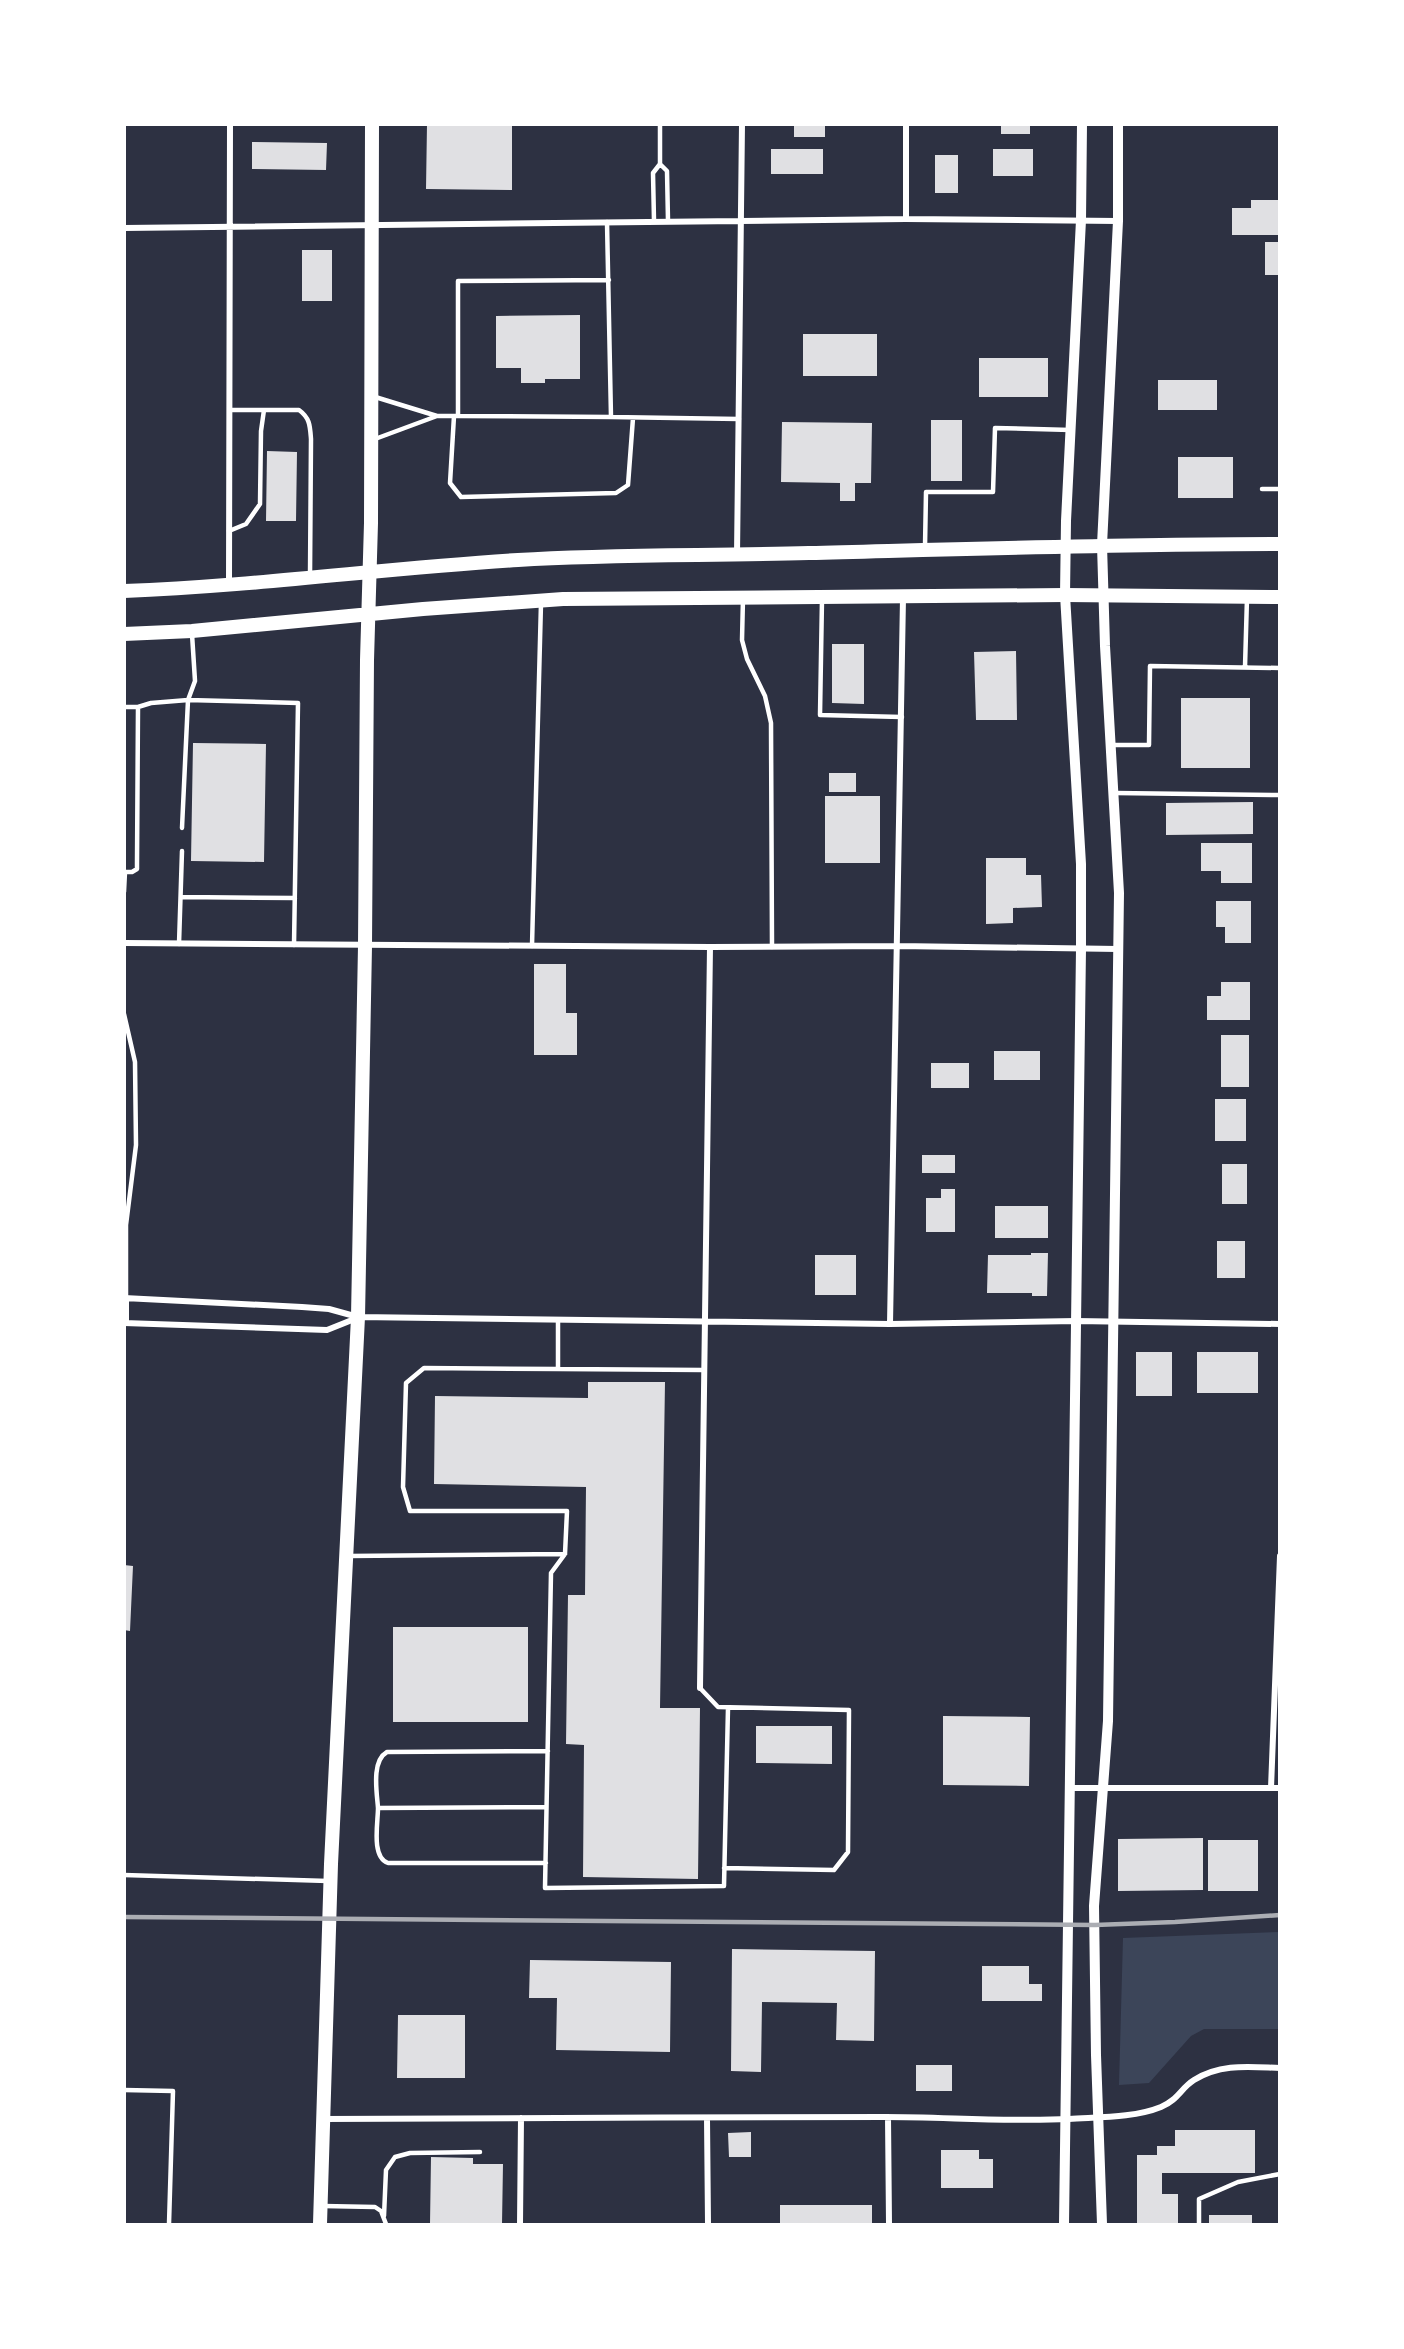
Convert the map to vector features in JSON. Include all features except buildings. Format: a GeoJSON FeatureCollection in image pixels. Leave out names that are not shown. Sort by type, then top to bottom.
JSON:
{"type":"FeatureCollection","features":[{"type":"Feature","properties":{"kind":"main road"},"geometry":{"type":"LineString","coordinates":[[320,2224],[330,1882],[358,1317],[371,571],[372,124]]}},
{"type":"Feature","properties":{"kind":"main road"},"geometry":{"type":"LineString","coordinates":[[124,591],[229,585],[371,571],[554,558],[1065,545],[1280,544]]}},
{"type":"Feature","properties":{"kind":"main road"},"geometry":{"type":"LineString","coordinates":[[124,634],[192,631],[542,600],[743,597],[1280,597]]}},
{"type":"Feature","properties":{"kind":"street"},"geometry":{"type":"LineString","coordinates":[[229,585],[230,124]]}},
{"type":"Feature","properties":{"kind":"street"},"geometry":{"type":"LineString","coordinates":[[737,555],[742,124]]}},
{"type":"Feature","properties":{"kind":"street"},"geometry":{"type":"LineString","coordinates":[[906,124],[906,219]]}},
{"type":"Feature","properties":{"kind":"street"},"geometry":{"type":"LineString","coordinates":[[1064,2224],[1081,949],[1081,864],[1065,596],[1065,545],[1081,220],[1082,124]]}},
{"type":"Feature","properties":{"kind":"street"},"geometry":{"type":"LineString","coordinates":[[1102,2224],[1094,1906],[1108,1720],[1119,893],[1102,596],[1102,545],[1118,221],[1118,124]]}},
{"type":"Feature","properties":{"kind":"street"},"geometry":{"type":"LineString","coordinates":[[124,228],[740,220],[1118,221]]}},
{"type":"Feature","properties":{"kind":"street"},"geometry":{"type":"LineString","coordinates":[[890,1324],[903,597]]}},
{"type":"Feature","properties":{"kind":"street"},"geometry":{"type":"LineString","coordinates":[[124,943],[1118,949]]}},
{"type":"Feature","properties":{"kind":"street"},"geometry":{"type":"LineString","coordinates":[[700,1688],[703,1322],[710,947]]}},
{"type":"Feature","properties":{"kind":"street"},"geometry":{"type":"LineString","coordinates":[[358,1317],[327,1330],[125,1323],[125,1298],[329,1309],[358,1317],[890,1324],[1076,1321],[1280,1324]]}},
{"type":"Feature","properties":{"kind":"street"},"geometry":{"type":"LineString","coordinates":[[1271,1788],[1280,1556]]}},
{"type":"Feature","properties":{"kind":"street"},"geometry":{"type":"LineString","coordinates":[[1070,1788],[1280,1788]]}},
{"type":"Feature","properties":{"kind":"street"},"geometry":{"type":"LineString","coordinates":[[322,2119],[888,2117],[1065,2119],[1143,2112],[1159,2108],[1180,2095],[1194,2080],[1222,2068],[1240,2066],[1280,2068]]}},
{"type":"Feature","properties":{"kind":"street"},"geometry":{"type":"LineString","coordinates":[[888,2117],[889,2224]]}},
{"type":"Feature","properties":{"kind":"street"},"geometry":{"type":"LineString","coordinates":[[520,2224],[521,2118]]}},
{"type":"Feature","properties":{"kind":"street"},"geometry":{"type":"LineString","coordinates":[[707,2118],[708,2224]]}},
{"type":"Feature","properties":{"kind":"lane"},"geometry":{"type":"LineString","coordinates":[[654,221],[653,173],[660,165],[660,124]]}},
{"type":"Feature","properties":{"kind":"lane"},"geometry":{"type":"LineString","coordinates":[[660,165],[667,171],[668,221]]}},
{"type":"Feature","properties":{"kind":"lane"},"geometry":{"type":"LineString","coordinates":[[608,222],[611,417]]}},
{"type":"Feature","properties":{"kind":"lane"},"geometry":{"type":"LineString","coordinates":[[609,280],[458,281],[456,416],[450,483],[461,497],[616,493],[628,485],[633,418]]}},
{"type":"Feature","properties":{"kind":"lane"},"geometry":{"type":"LineString","coordinates":[[372,396],[437,416],[739,419]]}},
{"type":"Feature","properties":{"kind":"lane"},"geometry":{"type":"LineString","coordinates":[[230,410],[299,410],[306,416],[310,426],[310,577]]}},
{"type":"Feature","properties":{"kind":"lane"},"geometry":{"type":"LineString","coordinates":[[229,531],[246,524],[260,504],[261,431],[264,410]]}},
{"type":"Feature","properties":{"kind":"lane"},"geometry":{"type":"LineString","coordinates":[[372,440],[437,416]]}},
{"type":"Feature","properties":{"kind":"lane"},"geometry":{"type":"LineString","coordinates":[[925,549],[926,492],[993,492],[995,428],[1071,430]]}},
{"type":"Feature","properties":{"kind":"lane"},"geometry":{"type":"LineString","coordinates":[[1262,489],[1280,489]]}},
{"type":"Feature","properties":{"kind":"lane"},"geometry":{"type":"LineString","coordinates":[[743,597],[742,640],[747,659],[765,696],[771,723],[772,947]]}},
{"type":"Feature","properties":{"kind":"lane"},"geometry":{"type":"LineString","coordinates":[[822,597],[820,715],[902,717]]}},
{"type":"Feature","properties":{"kind":"lane"},"geometry":{"type":"LineString","coordinates":[[1245,667],[1247,597]]}},
{"type":"Feature","properties":{"kind":"lane"},"geometry":{"type":"LineString","coordinates":[[532,946],[542,600]]}},
{"type":"Feature","properties":{"kind":"lane"},"geometry":{"type":"LineString","coordinates":[[182,828],[188,700],[195,681],[192,631]]}},
{"type":"Feature","properties":{"kind":"lane"},"geometry":{"type":"LineString","coordinates":[[1111,745],[1149,745],[1150,666],[1280,668]]}},
{"type":"Feature","properties":{"kind":"lane"},"geometry":{"type":"LineString","coordinates":[[124,707],[188,700],[297,703],[294,945]]}},
{"type":"Feature","properties":{"kind":"lane"},"geometry":{"type":"LineString","coordinates":[[124,892],[125,872],[132,873],[137,864],[138,707]]}},
{"type":"Feature","properties":{"kind":"lane"},"geometry":{"type":"LineString","coordinates":[[1115,793],[1280,795]]}},
{"type":"Feature","properties":{"kind":"lane"},"geometry":{"type":"LineString","coordinates":[[179,944],[182,851]]}},
{"type":"Feature","properties":{"kind":"lane"},"geometry":{"type":"LineString","coordinates":[[181,897],[295,898]]}},
{"type":"Feature","properties":{"kind":"lane"},"geometry":{"type":"LineString","coordinates":[[124,1014],[135,1062],[136,1144],[126,1226],[125,1298]]}},
{"type":"Feature","properties":{"kind":"lane"},"geometry":{"type":"LineString","coordinates":[[558,1320],[558,1369]]}},
{"type":"Feature","properties":{"kind":"lane"},"geometry":{"type":"LineString","coordinates":[[703,1371],[424,1368],[406,1383],[403,1487],[410,1511],[567,1511],[565,1554],[550,1573],[545,1888],[724,1886],[728,1708]]}},
{"type":"Feature","properties":{"kind":"lane"},"geometry":{"type":"LineString","coordinates":[[346,1556],[565,1554]]}},
{"type":"Feature","properties":{"kind":"lane"},"geometry":{"type":"LineString","coordinates":[[700,1688],[718,1707],[849,1710],[848,1852],[834,1870],[724,1869]]}},
{"type":"Feature","properties":{"kind":"lane"},"geometry":{"type":"LineString","coordinates":[[546,1863],[384,1862],[380,1859],[378,1850],[378,1764],[381,1756],[387,1752],[548,1751]]}},
{"type":"Feature","properties":{"kind":"lane"},"geometry":{"type":"LineString","coordinates":[[378,1808],[546,1807]]}},
{"type":"Feature","properties":{"kind":"lane"},"geometry":{"type":"LineString","coordinates":[[124,1875],[330,1882]]}},
{"type":"Feature","properties":{"kind":"lane"},"geometry":{"type":"LineString","coordinates":[[124,2090],[173,2091],[169,2224]]}},
{"type":"Feature","properties":{"kind":"lane"},"geometry":{"type":"LineString","coordinates":[[386,2224],[384,2216],[386,2170],[395,2157],[410,2153],[480,2152]]}},
{"type":"Feature","properties":{"kind":"lane"},"geometry":{"type":"LineString","coordinates":[[1199,2224],[1199,2199],[1238,2182],[1280,2174]]}},
{"type":"Feature","properties":{"kind":"lane"},"geometry":{"type":"LineString","coordinates":[[321,2206],[375,2207],[384,2216]]}},
{"type":"Feature","properties":{"kind":"shaded area"},"geometry":{"type":"Polygon","coordinates":[[[1279,1932],[1279,2029],[1204,2029],[1191,2036],[1149,2083],[1119,2085],[1123,1938],[1279,1932]]]}},
{"type":"Feature","properties":{"kind":"railway"},"geometry":{"type":"LineString","coordinates":[[124,1917],[1095,1925],[1280,1915]]}}]}
